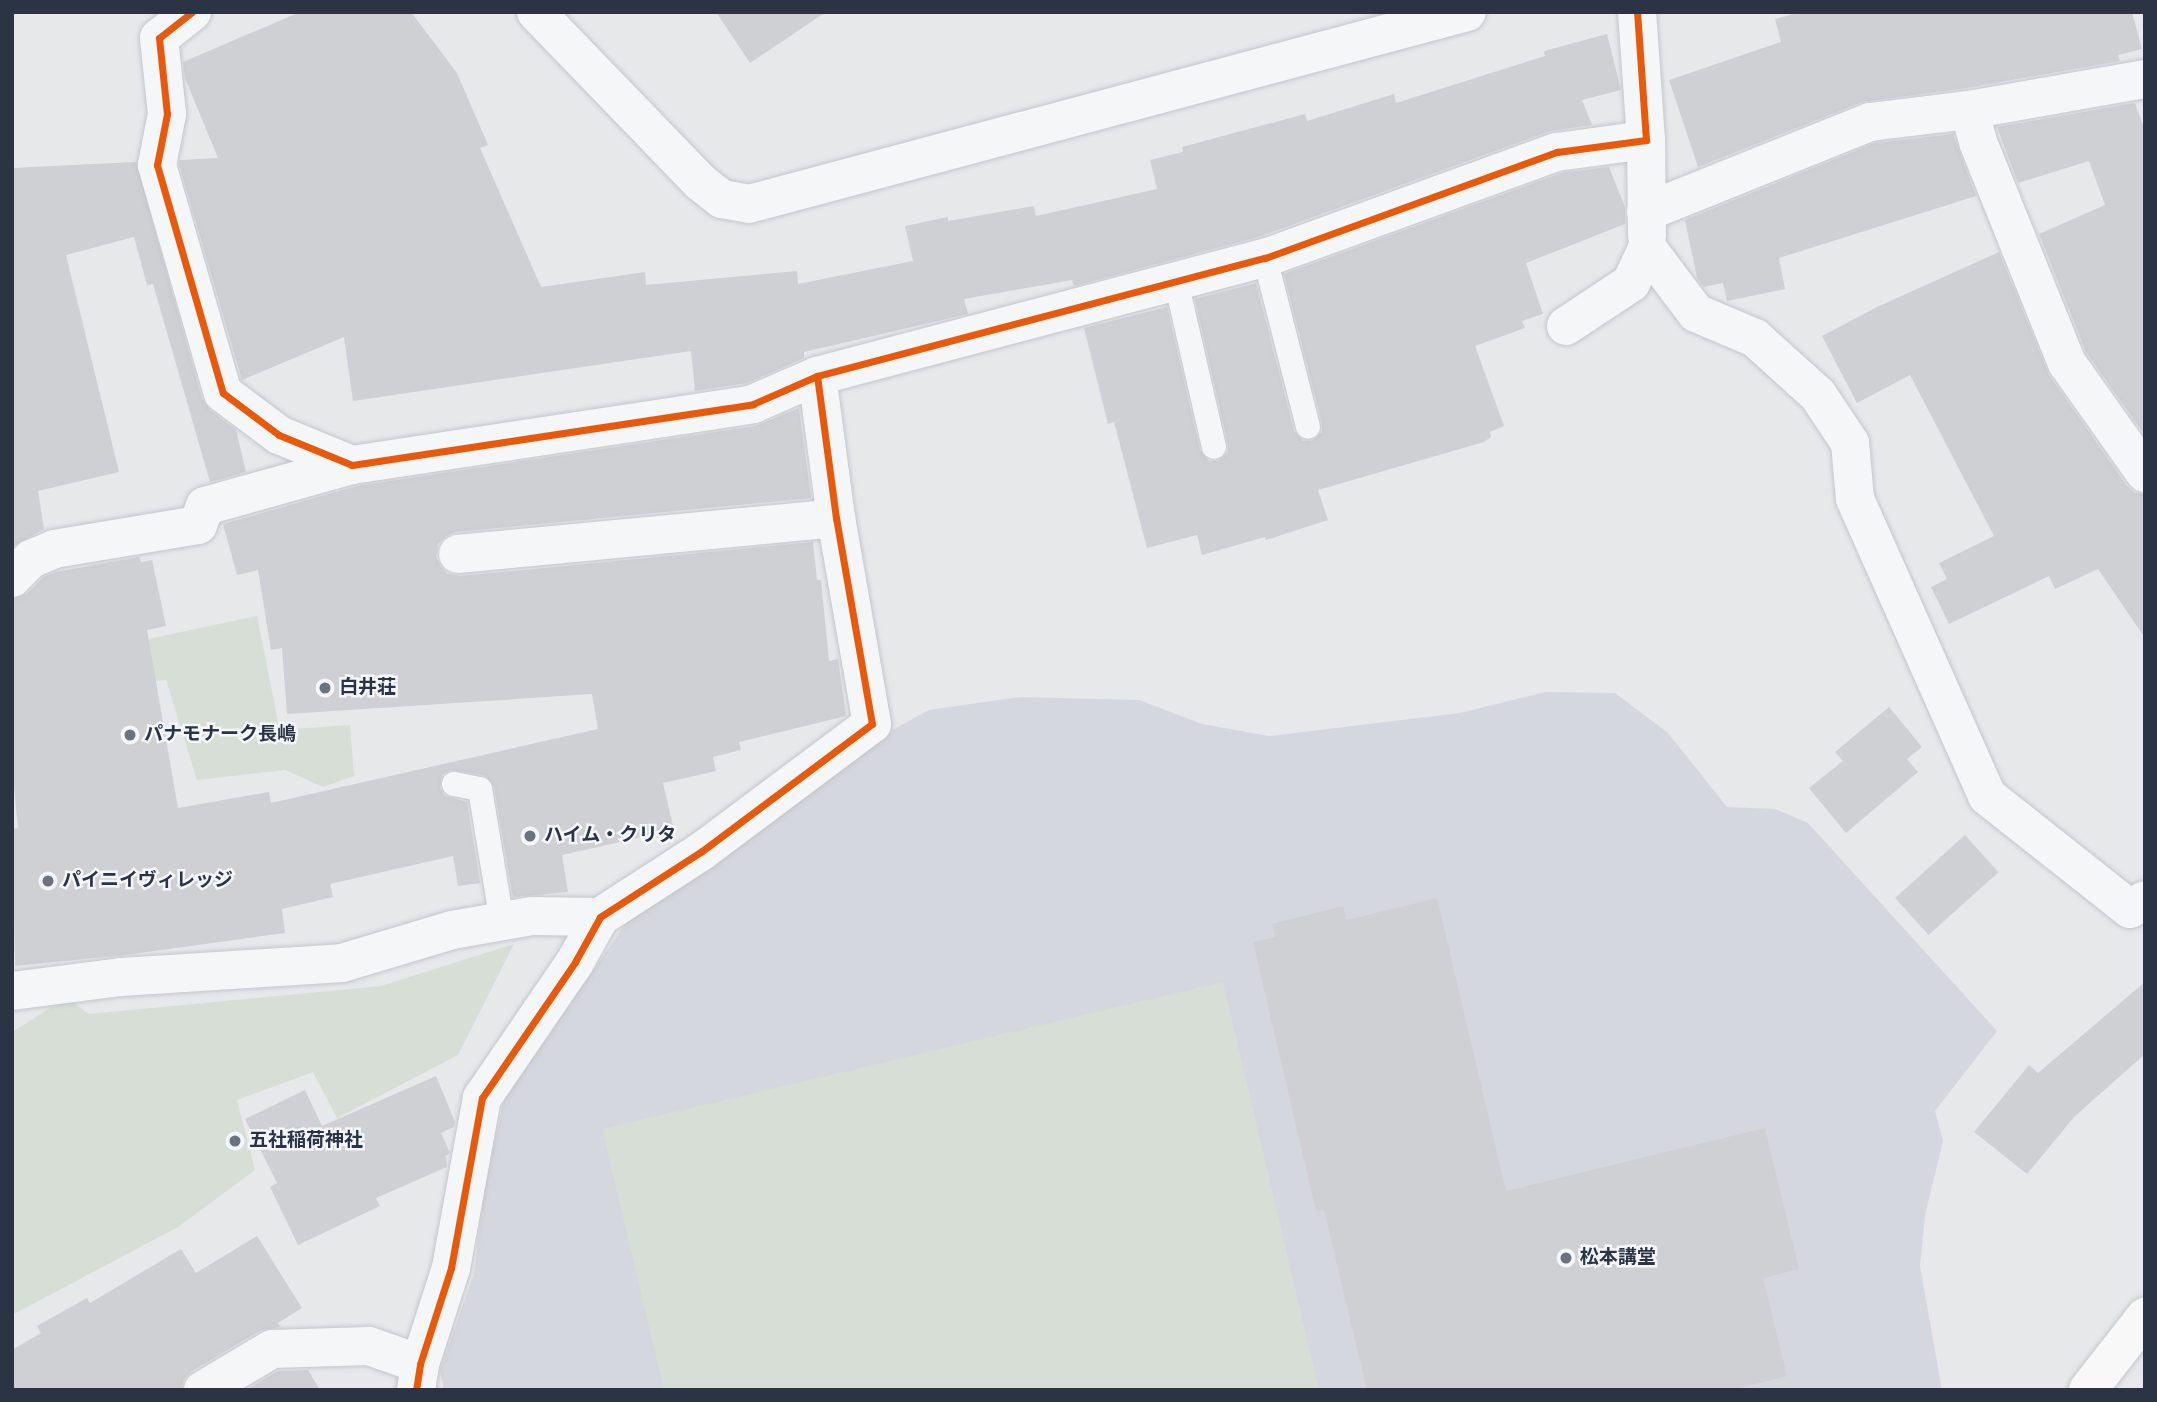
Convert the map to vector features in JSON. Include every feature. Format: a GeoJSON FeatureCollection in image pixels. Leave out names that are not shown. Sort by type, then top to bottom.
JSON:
{"type":"FeatureCollection","features":[{"type":"Feature","properties":{"kind":"main road"},"geometry":{"type":"LineString","coordinates":[[2088,1390],[2145,1317]]}},
{"type":"Feature","properties":{"kind":"street"},"geometry":{"type":"LineString","coordinates":[[192,12],[159,38],[167,114],[157,165],[223,393],[279,435],[352,466]]}},
{"type":"Feature","properties":{"kind":"street"},"geometry":{"type":"LineString","coordinates":[[536,12],[699,183],[722,199],[749,204],[1467,12]]}},
{"type":"Feature","properties":{"kind":"street"},"geometry":{"type":"LineString","coordinates":[[1566,326],[1596,309],[1631,283],[1647,230],[1646,140],[1637,12]]}},
{"type":"Feature","properties":{"kind":"street"},"geometry":{"type":"LineString","coordinates":[[1647,230],[1870,122],[1969,110],[2145,79]]}},
{"type":"Feature","properties":{"kind":"street"},"geometry":{"type":"LineString","coordinates":[[1969,110],[1978,142],[2067,363],[2145,473]]}},
{"type":"Feature","properties":{"kind":"street"},"geometry":{"type":"LineString","coordinates":[[12,578],[31,559],[54,549],[198,526],[205,506],[352,466],[753,404],[817,376],[1265,258],[1557,152],[1646,140]]}},
{"type":"Feature","properties":{"kind":"street"},"geometry":{"type":"LineString","coordinates":[[1647,230],[1696,313],[1755,338],[1818,395],[1850,443],[1855,499],[1987,796],[2130,909],[2145,900]]}},
{"type":"Feature","properties":{"kind":"street"},"geometry":{"type":"LineString","coordinates":[[203,1390],[272,1349],[369,1346],[418,1377],[451,1268],[482,1098],[575,962],[600,917],[702,851],[872,724],[836,518],[817,376]]}},
{"type":"Feature","properties":{"kind":"street"},"geometry":{"type":"LineString","coordinates":[[458,554],[836,518]]}},
{"type":"Feature","properties":{"kind":"street"},"geometry":{"type":"LineString","coordinates":[[12,991],[121,977],[342,964],[452,930],[532,916],[600,917]]}},
{"type":"Feature","properties":{"kind":"lane"},"geometry":{"type":"LineString","coordinates":[[1265,258],[1308,427]]}},
{"type":"Feature","properties":{"kind":"lane"},"geometry":{"type":"LineString","coordinates":[[1176,281],[1214,447]]}},
{"type":"Feature","properties":{"kind":"lane"},"geometry":{"type":"LineString","coordinates":[[454,784],[480,789],[502,922]]}},
{"type":"Feature","properties":{"kind":"shaded area"},"geometry":{"type":"Polygon","coordinates":[[[257,616],[279,727],[292,729],[350,725],[354,776],[323,787],[285,770],[197,780],[166,680],[55,689],[48,660],[257,616]]]}},
{"type":"Feature","properties":{"kind":"shaded area"},"geometry":{"type":"Polygon","coordinates":[[[1545,692],[1615,693],[1668,733],[1727,807],[1775,809],[1808,823],[1997,1031],[1935,1111],[1943,1141],[1925,1215],[1920,1266],[1942,1390],[444,1390],[440,1370],[474,1274],[485,1187],[504,1099],[629,919],[860,748],[929,710],[1020,697],[1139,700],[1202,724],[1269,736],[1460,713],[1545,692]]]}},
{"type":"Feature","properties":{"kind":"shaded area","name":"五社稲荷神社"},"geometry":{"type":"Polygon","coordinates":[[[514,944],[458,1055],[337,1118],[313,1072],[237,1100],[255,1170],[178,1227],[12,1315],[12,1032],[66,998],[89,1014],[381,986],[514,944]]]}},
{"type":"Feature","properties":{"kind":"shaded area"},"geometry":{"type":"Polygon","coordinates":[[[1223,982],[1319,1390],[664,1390],[602,1129],[1223,982]]]}},
{"type":"Feature","properties":{"kind":"building"},"geometry":{"type":"Polygon","coordinates":[[[300,12],[411,12],[457,73],[488,145],[480,148],[541,287],[645,272],[646,285],[797,271],[798,284],[913,261],[905,226],[948,217],[948,221],[1034,206],[1036,216],[1157,189],[1150,160],[1183,152],[1182,147],[1305,114],[1307,121],[1394,94],[1396,103],[1545,56],[1544,51],[1607,34],[1621,90],[1582,100],[1592,125],[1550,131],[1258,237],[1074,286],[1072,280],[964,299],[968,314],[804,352],[804,358],[747,383],[695,391],[691,351],[353,401],[344,337],[242,380],[179,164],[180,160],[218,158],[185,78],[183,62],[300,12]]]}},
{"type":"Feature","properties":{"kind":"building"},"geometry":{"type":"Polygon","coordinates":[[[716,12],[826,12],[750,63],[716,12]]]}},
{"type":"Feature","properties":{"kind":"building"},"geometry":{"type":"Polygon","coordinates":[[[1801,12],[2132,12],[2142,49],[2118,55],[2120,61],[1966,88],[1862,102],[1698,167],[1669,80],[1781,42],[1775,19],[1801,12]]]}},
{"type":"Feature","properties":{"kind":"building"},"geometry":{"type":"Polygon","coordinates":[[[2135,103],[2145,131],[2145,435],[2086,352],[2039,234],[2105,205],[2089,161],[2018,183],[1997,127],[2135,103]]]}},
{"type":"Feature","properties":{"kind":"building"},"geometry":{"type":"Polygon","coordinates":[[[1953,134],[1976,196],[1779,258],[1785,289],[1727,301],[1723,283],[1704,287],[1697,278],[1685,220],[1875,143],[1953,134]]]}},
{"type":"Feature","properties":{"kind":"building"},"geometry":{"type":"Polygon","coordinates":[[[136,162],[202,399],[210,410],[236,430],[246,472],[210,482],[153,284],[147,285],[134,237],[66,255],[119,472],[38,491],[44,529],[12,547],[12,168],[136,162]]]}},
{"type":"Feature","properties":{"kind":"building"},"geometry":{"type":"Polygon","coordinates":[[[1609,167],[1625,207],[1625,224],[1526,263],[1543,314],[1522,321],[1525,328],[1475,346],[1504,426],[1490,432],[1491,437],[1484,442],[1318,490],[1328,520],[1266,540],[1265,537],[1202,555],[1197,535],[1147,548],[1114,422],[1108,424],[1084,328],[1167,307],[1200,450],[1209,461],[1218,461],[1228,452],[1228,444],[1195,299],[1256,283],[1294,431],[1303,441],[1312,441],[1322,432],[1322,423],[1284,274],[1562,173],[1609,167]]]}},
{"type":"Feature","properties":{"kind":"building"},"geometry":{"type":"Polygon","coordinates":[[[1999,252],[2049,375],[2127,486],[2135,493],[2145,494],[2145,638],[2098,569],[2055,589],[2049,576],[1949,624],[1931,587],[1947,579],[1939,563],[1994,536],[1910,375],[1857,403],[1822,336],[1877,307],[1999,252]]]}},
{"type":"Feature","properties":{"kind":"building"},"geometry":{"type":"Polygon","coordinates":[[[799,408],[811,498],[456,532],[446,536],[438,544],[436,557],[448,574],[460,576],[813,542],[817,580],[821,580],[829,661],[838,659],[846,716],[739,742],[741,750],[713,757],[716,771],[663,783],[674,830],[562,855],[568,892],[513,897],[494,786],[484,775],[450,770],[442,775],[440,788],[445,796],[467,802],[480,883],[458,886],[453,856],[330,884],[333,897],[282,909],[285,933],[125,955],[15,966],[12,829],[18,828],[12,767],[12,599],[27,594],[44,577],[56,572],[139,557],[141,562],[152,560],[166,626],[147,630],[178,808],[269,792],[271,803],[598,729],[592,694],[287,714],[282,648],[271,650],[258,570],[237,575],[223,524],[357,486],[756,426],[799,408]]]}},
{"type":"Feature","properties":{"kind":"building"},"geometry":{"type":"Polygon","coordinates":[[[1889,707],[1922,747],[1907,759],[1918,772],[1846,833],[1809,788],[1843,761],[1835,752],[1889,707]]]}},
{"type":"Feature","properties":{"kind":"building"},"geometry":{"type":"Polygon","coordinates":[[[1965,835],[1998,872],[1929,935],[1895,898],[1965,835]]]}},
{"type":"Feature","properties":{"kind":"building","name":"松本講堂"},"geometry":{"type":"Polygon","coordinates":[[[1437,898],[1506,1191],[1765,1128],[1799,1269],[1763,1278],[1787,1376],[1731,1390],[1367,1390],[1324,1210],[1316,1211],[1253,942],[1275,937],[1272,924],[1343,906],[1347,920],[1437,898]]]}},
{"type":"Feature","properties":{"kind":"building"},"geometry":{"type":"Polygon","coordinates":[[[2145,982],[2145,1054],[2074,1117],[2027,1174],[1974,1132],[2029,1065],[2038,1073],[2145,982]]]}},
{"type":"Feature","properties":{"kind":"building"},"geometry":{"type":"Polygon","coordinates":[[[436,1076],[455,1122],[454,1127],[441,1133],[450,1153],[446,1156],[447,1167],[376,1198],[380,1206],[298,1245],[270,1187],[277,1183],[245,1119],[305,1090],[322,1126],[436,1076]]]}},
{"type":"Feature","properties":{"kind":"building"},"geometry":{"type":"Polygon","coordinates":[[[257,1236],[302,1308],[278,1323],[280,1327],[261,1330],[192,1371],[184,1379],[181,1390],[12,1390],[12,1350],[41,1333],[37,1326],[87,1298],[90,1303],[181,1249],[196,1273],[257,1236]]]}},
{"type":"Feature","properties":{"kind":"building"},"geometry":{"type":"Polygon","coordinates":[[[308,1370],[320,1390],[246,1390],[278,1371],[308,1370]]]}},
{"type":"Feature","properties":{"kind":"cycle path"},"geometry":{"type":"LineString","coordinates":[[192,12],[159,38],[167,114],[157,165],[223,393],[279,435],[352,465],[753,404],[817,376],[1265,258],[1557,152],[1646,140],[1637,12]]}},
{"type":"Feature","properties":{"kind":"cycle path"},"geometry":{"type":"LineString","coordinates":[[416,1390],[420,1364],[451,1268],[482,1098],[575,962],[600,917],[702,851],[872,724],[836,518],[817,376]]}},
{"type":"Feature","properties":{"kind":"place","name":"白井荘"},"geometry":{"type":"Point","coordinates":[325,688]}},
{"type":"Feature","properties":{"kind":"place","name":"パナモナーク長嶋"},"geometry":{"type":"Point","coordinates":[130,735]}},
{"type":"Feature","properties":{"kind":"place","name":"ハイム・クリタ"},"geometry":{"type":"Point","coordinates":[530,836]}},
{"type":"Feature","properties":{"kind":"place","name":"パイニイヴィレッジ"},"geometry":{"type":"Point","coordinates":[48,881]}},
{"type":"Feature","properties":{"kind":"place","name":"五社稲荷神社"},"geometry":{"type":"Point","coordinates":[235,1141]}},
{"type":"Feature","properties":{"kind":"place","name":"松本講堂"},"geometry":{"type":"Point","coordinates":[1566,1258]}}]}
